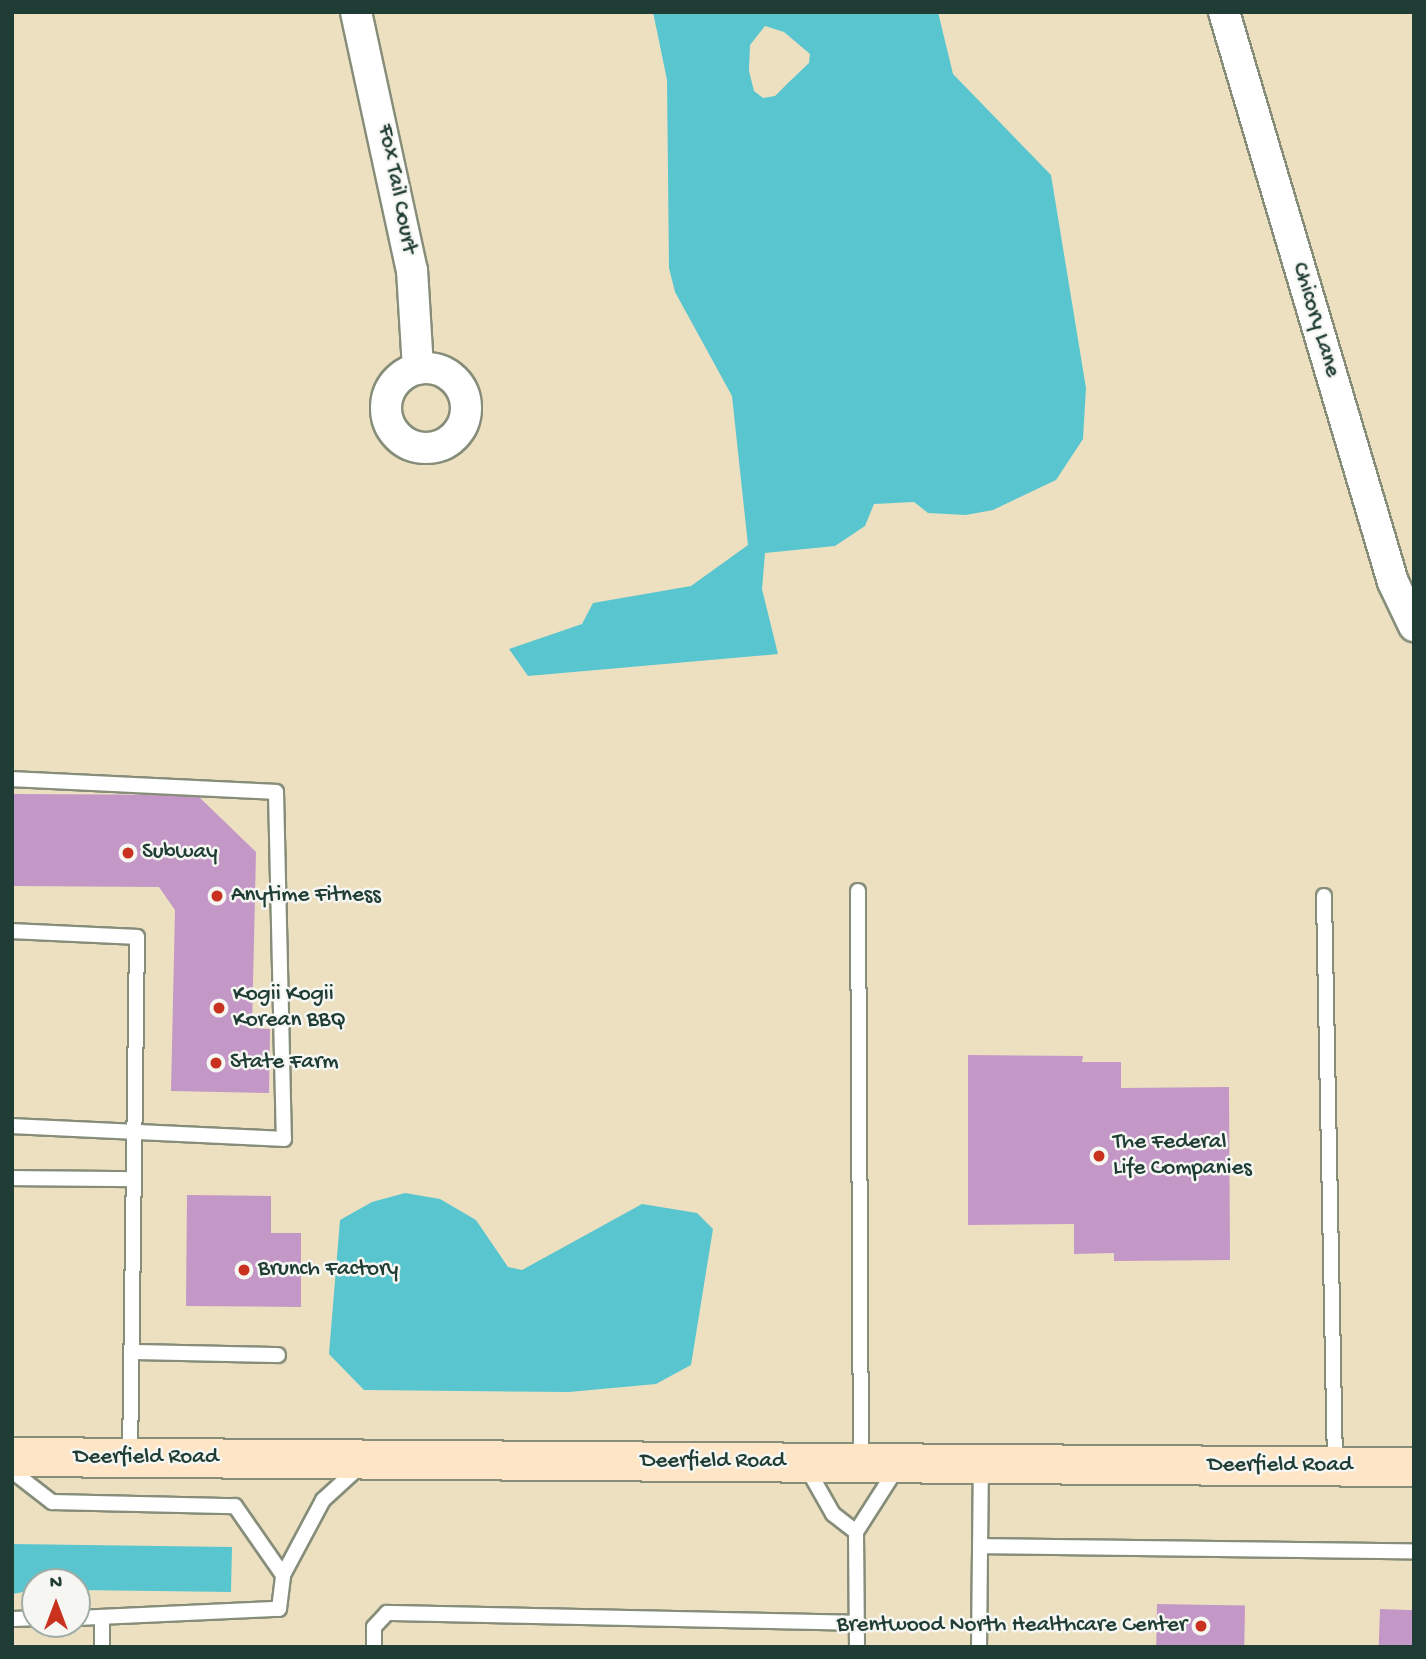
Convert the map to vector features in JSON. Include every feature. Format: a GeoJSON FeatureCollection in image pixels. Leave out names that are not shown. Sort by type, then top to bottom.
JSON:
{"type":"FeatureCollection","features":[{"type":"Feature","properties":{"kind":"main road","name":"Deerfield Road"},"geometry":{"type":"LineString","coordinates":[[12,1457],[1414,1467]]}},
{"type":"Feature","properties":{"kind":"street","name":"Fox Tail Court"},"geometry":{"type":"LineString","coordinates":[[356,12],[412,270],[418,369]]}},
{"type":"Feature","properties":{"kind":"street","name":"Chicory Lane"},"geometry":{"type":"LineString","coordinates":[[1224,12],[1393,582],[1414,626]]}},
{"type":"Feature","properties":{"kind":"lane"},"geometry":{"type":"LineString","coordinates":[[12,779],[276,792],[284,1139],[134,1135],[12,1126]]}},
{"type":"Feature","properties":{"kind":"lane"},"geometry":{"type":"LineString","coordinates":[[859,891],[861,1463]]}},
{"type":"Feature","properties":{"kind":"lane"},"geometry":{"type":"LineString","coordinates":[[1324,896],[1335,1466]]}},
{"type":"Feature","properties":{"kind":"lane"},"geometry":{"type":"LineString","coordinates":[[12,931],[137,937],[130,1457]]}},
{"type":"Feature","properties":{"kind":"lane"},"geometry":{"type":"LineString","coordinates":[[12,1178],[134,1179]]}},
{"type":"Feature","properties":{"kind":"lane"},"geometry":{"type":"LineString","coordinates":[[131,1352],[278,1355]]}},
{"type":"Feature","properties":{"kind":"lane"},"geometry":{"type":"LineString","coordinates":[[91,1618],[279,1609],[283,1575],[323,1500],[367,1460]]}},
{"type":"Feature","properties":{"kind":"lane"},"geometry":{"type":"LineString","coordinates":[[804,1462],[833,1514],[856,1532]]}},
{"type":"Feature","properties":{"kind":"lane"},"geometry":{"type":"LineString","coordinates":[[857,1647],[856,1532],[901,1463]]}},
{"type":"Feature","properties":{"kind":"lane"},"geometry":{"type":"LineString","coordinates":[[979,1647],[981,1464]]}},
{"type":"Feature","properties":{"kind":"lane"},"geometry":{"type":"LineString","coordinates":[[12,1471],[52,1502],[235,1506],[283,1575]]}},
{"type":"Feature","properties":{"kind":"lane"},"geometry":{"type":"LineString","coordinates":[[980,1546],[1414,1551]]}},
{"type":"Feature","properties":{"kind":"lane"},"geometry":{"type":"LineString","coordinates":[[374,1647],[374,1627],[387,1613],[858,1623]]}},
{"type":"Feature","properties":{"kind":"lane"},"geometry":{"type":"LineString","coordinates":[[102,1618],[102,1647]]}},
{"type":"Feature","properties":{"kind":"water"},"geometry":{"type":"Polygon","coordinates":[[[653,12],[938,12],[953,74],[1051,175],[1086,388],[1083,439],[1056,480],[993,510],[966,515],[928,513],[914,502],[874,504],[865,526],[835,546],[765,553],[762,589],[778,654],[528,676],[509,649],[582,624],[593,603],[691,586],[748,545],[732,396],[675,292],[669,268],[667,80],[653,12]],[[765,26],[750,45],[749,71],[754,91],[763,98],[775,96],[809,63],[810,54],[784,32],[765,26]]]}},
{"type":"Feature","properties":{"kind":"water"},"geometry":{"type":"Polygon","coordinates":[[[405,1193],[440,1199],[476,1220],[508,1267],[522,1270],[642,1204],[697,1213],[713,1229],[691,1365],[656,1384],[569,1392],[364,1390],[329,1354],[340,1220],[372,1202],[405,1193]]]}},
{"type":"Feature","properties":{"kind":"water"},"geometry":{"type":"Polygon","coordinates":[[[12,1544],[232,1547],[231,1592],[91,1590],[91,1568],[21,1568],[21,1592],[12,1594],[12,1544]]]}},
{"type":"Feature","properties":{"kind":"building"},"geometry":{"type":"Polygon","coordinates":[[[12,794],[197,795],[256,852],[252,1028],[270,1029],[269,1093],[171,1091],[175,910],[159,887],[12,886],[12,794]]]}},
{"type":"Feature","properties":{"kind":"building","name":"The Federal Life Companies"},"geometry":{"type":"Polygon","coordinates":[[[968,1055],[1083,1056],[1082,1062],[1121,1062],[1121,1088],[1229,1087],[1230,1260],[1114,1261],[1114,1253],[1074,1254],[1074,1224],[968,1225],[968,1055]]]}},
{"type":"Feature","properties":{"kind":"building","name":"Brunch Factory"},"geometry":{"type":"Polygon","coordinates":[[[187,1195],[271,1196],[271,1233],[301,1233],[301,1307],[186,1306],[187,1195]]]}},
{"type":"Feature","properties":{"kind":"building","name":"Brentwood North Healthcare Center"},"geometry":{"type":"Polygon","coordinates":[[[1157,1604],[1245,1606],[1244,1647],[1156,1647],[1157,1604]]]}},
{"type":"Feature","properties":{"kind":"building"},"geometry":{"type":"Polygon","coordinates":[[[1380,1609],[1414,1610],[1413,1647],[1379,1647],[1380,1609]]]}},
{"type":"Feature","properties":{"kind":"place","name":"Subway"},"geometry":{"type":"Point","coordinates":[128,853]}},
{"type":"Feature","properties":{"kind":"place","name":"Anytime Fitness"},"geometry":{"type":"Point","coordinates":[217,896]}},
{"type":"Feature","properties":{"kind":"place","name":"Kogii Kogii Korean BBQ"},"geometry":{"type":"Point","coordinates":[219,1008]}},
{"type":"Feature","properties":{"kind":"place","name":"State Farm"},"geometry":{"type":"Point","coordinates":[216,1063]}},
{"type":"Feature","properties":{"kind":"place","name":"The Federal Life Companies"},"geometry":{"type":"Point","coordinates":[1099,1156]}},
{"type":"Feature","properties":{"kind":"place","name":"Brunch Factory"},"geometry":{"type":"Point","coordinates":[244,1270]}},
{"type":"Feature","properties":{"kind":"place","name":"Brentwood North Healthcare Center"},"geometry":{"type":"Point","coordinates":[1201,1626]}}]}
